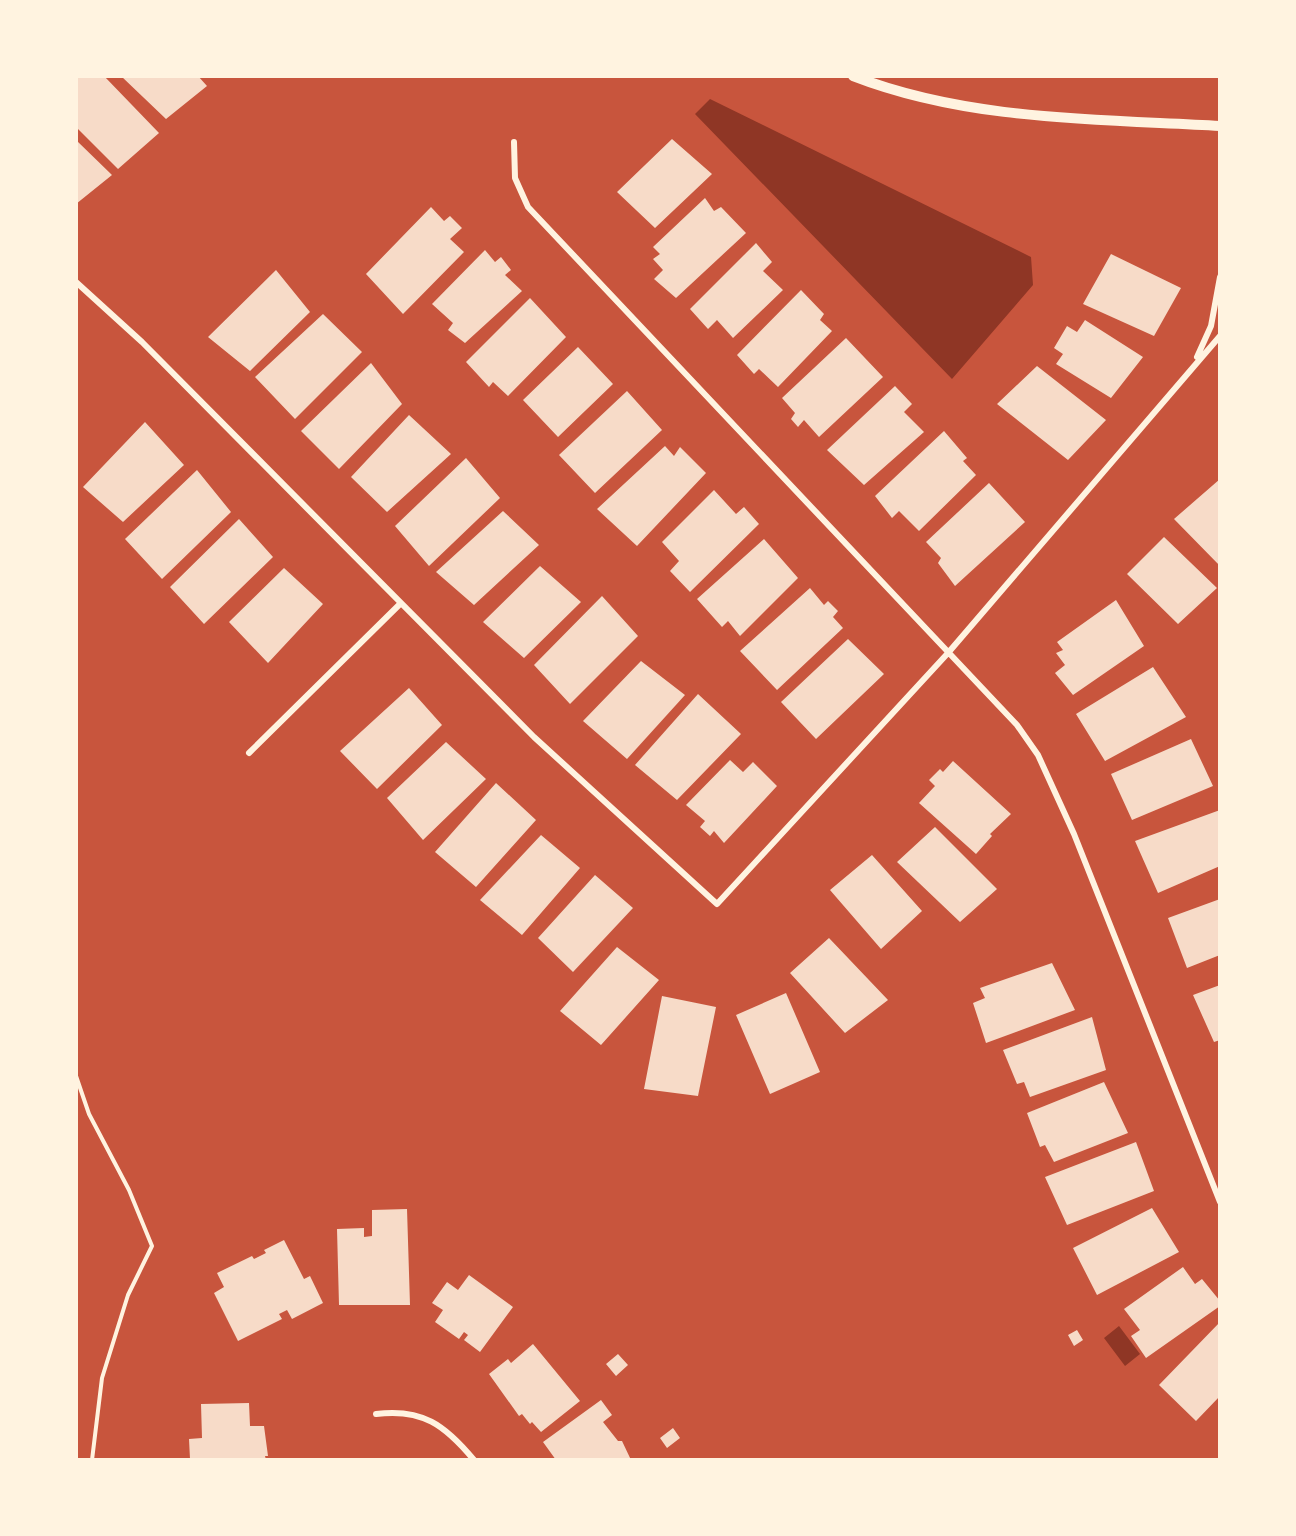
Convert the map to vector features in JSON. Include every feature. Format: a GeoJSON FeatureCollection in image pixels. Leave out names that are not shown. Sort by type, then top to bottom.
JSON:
{"type":"FeatureCollection","features":[{"type":"Feature","properties":{"kind":"street"},"geometry":{"type":"LineString","coordinates":[[853,76],[932,100],[1018,114],[1220,126]]}},
{"type":"Feature","properties":{"kind":"street"},"geometry":{"type":"LineString","coordinates":[[514,142],[515,178],[528,207],[1017,725],[1038,755],[1074,834],[1220,1202]]}},
{"type":"Feature","properties":{"kind":"street"},"geometry":{"type":"LineString","coordinates":[[1196,361],[1211,327],[1220,277]]}},
{"type":"Feature","properties":{"kind":"street"},"geometry":{"type":"LineString","coordinates":[[76,282],[159,358],[534,737],[717,904],[948,653],[1196,361],[1220,336]]}},
{"type":"Feature","properties":{"kind":"street"},"geometry":{"type":"LineString","coordinates":[[249,753],[400,603]]}},
{"type":"Feature","properties":{"kind":"street"},"geometry":{"type":"LineString","coordinates":[[376,1414],[399,1411],[423,1417],[446,1430],[474,1460]]}},
{"type":"Feature","properties":{"kind":"path"},"geometry":{"type":"LineString","coordinates":[[76,1076],[89,1114],[129,1190],[152,1246],[128,1295],[102,1378],[92,1460]]}},
{"type":"Feature","properties":{"kind":"shaded area"},"geometry":{"type":"Polygon","coordinates":[[[710,99],[1031,257],[1033,285],[952,379],[695,114],[710,99]]]}},
{"type":"Feature","properties":{"kind":"shaded area"},"geometry":{"type":"Polygon","coordinates":[[[1119,1326],[1140,1354],[1125,1366],[1104,1338],[1119,1326]]]}},
{"type":"Feature","properties":{"kind":"building"},"geometry":{"type":"Polygon","coordinates":[[[76,76],[104,76],[159,133],[118,169],[76,127],[76,76]]]}},
{"type":"Feature","properties":{"kind":"building"},"geometry":{"type":"Polygon","coordinates":[[[121,76],[198,76],[207,86],[166,119],[121,76]]]}},
{"type":"Feature","properties":{"kind":"building"},"geometry":{"type":"Polygon","coordinates":[[[672,139],[712,174],[655,228],[617,192],[672,139]]]}},
{"type":"Feature","properties":{"kind":"building"},"geometry":{"type":"Polygon","coordinates":[[[76,140],[112,175],[76,204],[76,140]]]}},
{"type":"Feature","properties":{"kind":"building"},"geometry":{"type":"Polygon","coordinates":[[[705,198],[714,211],[721,207],[746,233],[676,298],[654,279],[663,270],[653,259],[660,254],[653,247],[705,198]]]}},
{"type":"Feature","properties":{"kind":"building"},"geometry":{"type":"Polygon","coordinates":[[[431,207],[444,221],[450,216],[462,228],[450,239],[464,252],[403,314],[366,274],[431,207]]]}},
{"type":"Feature","properties":{"kind":"building"},"geometry":{"type":"Polygon","coordinates":[[[756,243],[772,262],[763,271],[783,290],[733,338],[717,320],[708,329],[690,309],[756,243]]]}},
{"type":"Feature","properties":{"kind":"building"},"geometry":{"type":"Polygon","coordinates":[[[485,250],[495,262],[501,257],[511,270],[505,275],[522,291],[465,343],[448,330],[453,323],[432,304],[485,250]]]}},
{"type":"Feature","properties":{"kind":"building"},"geometry":{"type":"Polygon","coordinates":[[[1111,254],[1181,288],[1154,336],[1083,304],[1111,254]]]}},
{"type":"Feature","properties":{"kind":"building"},"geometry":{"type":"Polygon","coordinates":[[[276,270],[310,312],[250,371],[208,337],[276,270]]]}},
{"type":"Feature","properties":{"kind":"building"},"geometry":{"type":"Polygon","coordinates":[[[801,290],[824,314],[820,320],[832,331],[778,387],[759,369],[754,374],[737,355],[801,290]]]}},
{"type":"Feature","properties":{"kind":"building"},"geometry":{"type":"Polygon","coordinates":[[[530,298],[566,337],[508,396],[493,382],[489,387],[466,362],[530,298]]]}},
{"type":"Feature","properties":{"kind":"building"},"geometry":{"type":"Polygon","coordinates":[[[323,314],[362,352],[295,419],[255,377],[323,314]]]}},
{"type":"Feature","properties":{"kind":"building"},"geometry":{"type":"Polygon","coordinates":[[[1085,320],[1143,357],[1111,398],[1056,364],[1063,354],[1054,348],[1067,326],[1077,332],[1085,320]]]}},
{"type":"Feature","properties":{"kind":"building"},"geometry":{"type":"Polygon","coordinates":[[[846,338],[883,377],[819,437],[804,420],[798,427],[791,419],[795,413],[782,398],[846,338]]]}},
{"type":"Feature","properties":{"kind":"building"},"geometry":{"type":"Polygon","coordinates":[[[578,347],[613,384],[558,437],[523,400],[578,347]]]}},
{"type":"Feature","properties":{"kind":"building"},"geometry":{"type":"Polygon","coordinates":[[[371,363],[402,404],[339,469],[301,431],[371,363]]]}},
{"type":"Feature","properties":{"kind":"building"},"geometry":{"type":"Polygon","coordinates":[[[1037,366],[1106,420],[1068,460],[997,404],[1037,366]]]}},
{"type":"Feature","properties":{"kind":"building"},"geometry":{"type":"Polygon","coordinates":[[[895,386],[912,404],[904,412],[924,432],[864,485],[827,450],[895,386]]]}},
{"type":"Feature","properties":{"kind":"building"},"geometry":{"type":"Polygon","coordinates":[[[627,391],[662,430],[595,493],[559,455],[627,391]]]}},
{"type":"Feature","properties":{"kind":"building"},"geometry":{"type":"Polygon","coordinates":[[[409,415],[451,454],[387,512],[351,477],[409,415]]]}},
{"type":"Feature","properties":{"kind":"building"},"geometry":{"type":"Polygon","coordinates":[[[145,422],[184,465],[123,522],[83,487],[145,422]]]}},
{"type":"Feature","properties":{"kind":"building"},"geometry":{"type":"Polygon","coordinates":[[[944,431],[967,458],[963,461],[976,475],[919,531],[899,511],[892,518],[875,496],[944,431]]]}},
{"type":"Feature","properties":{"kind":"building"},"geometry":{"type":"Polygon","coordinates":[[[665,446],[674,456],[680,447],[706,473],[637,546],[597,509],[665,446]]]}},
{"type":"Feature","properties":{"kind":"building"},"geometry":{"type":"Polygon","coordinates":[[[466,458],[500,498],[429,566],[395,526],[466,458]]]}},
{"type":"Feature","properties":{"kind":"building"},"geometry":{"type":"Polygon","coordinates":[[[197,470],[231,512],[162,579],[125,539],[197,470]]]}},
{"type":"Feature","properties":{"kind":"building"},"geometry":{"type":"Polygon","coordinates":[[[1220,479],[1220,566],[1174,519],[1220,479]]]}},
{"type":"Feature","properties":{"kind":"building"},"geometry":{"type":"Polygon","coordinates":[[[989,483],[1025,522],[955,586],[938,563],[941,558],[926,542],[989,483]]]}},
{"type":"Feature","properties":{"kind":"building"},"geometry":{"type":"Polygon","coordinates":[[[714,490],[736,514],[744,507],[759,524],[690,592],[670,571],[679,561],[662,542],[714,490]]]}},
{"type":"Feature","properties":{"kind":"building"},"geometry":{"type":"Polygon","coordinates":[[[503,511],[539,545],[474,605],[436,572],[503,511]]]}},
{"type":"Feature","properties":{"kind":"building"},"geometry":{"type":"Polygon","coordinates":[[[239,519],[273,557],[204,624],[170,587],[239,519]]]}},
{"type":"Feature","properties":{"kind":"building"},"geometry":{"type":"Polygon","coordinates":[[[1164,537],[1217,588],[1178,624],[1127,574],[1164,537]]]}},
{"type":"Feature","properties":{"kind":"building"},"geometry":{"type":"Polygon","coordinates":[[[764,539],[798,578],[740,636],[728,621],[722,627],[697,599],[764,539]]]}},
{"type":"Feature","properties":{"kind":"building"},"geometry":{"type":"Polygon","coordinates":[[[540,566],[581,602],[524,658],[483,622],[540,566]]]}},
{"type":"Feature","properties":{"kind":"building"},"geometry":{"type":"Polygon","coordinates":[[[284,568],[323,604],[268,663],[229,622],[284,568]]]}},
{"type":"Feature","properties":{"kind":"building"},"geometry":{"type":"Polygon","coordinates":[[[810,588],[824,605],[828,601],[838,611],[833,617],[843,628],[777,690],[740,651],[810,588]]]}},
{"type":"Feature","properties":{"kind":"building"},"geometry":{"type":"Polygon","coordinates":[[[602,596],[638,636],[570,704],[534,665],[602,596]]]}},
{"type":"Feature","properties":{"kind":"building"},"geometry":{"type":"Polygon","coordinates":[[[1116,600],[1144,646],[1073,695],[1055,673],[1065,665],[1056,653],[1063,650],[1057,642],[1116,600]]]}},
{"type":"Feature","properties":{"kind":"building"},"geometry":{"type":"Polygon","coordinates":[[[848,639],[884,674],[816,739],[781,702],[848,639]]]}},
{"type":"Feature","properties":{"kind":"building"},"geometry":{"type":"Polygon","coordinates":[[[641,661],[685,695],[627,759],[583,721],[641,661]]]}},
{"type":"Feature","properties":{"kind":"building"},"geometry":{"type":"Polygon","coordinates":[[[1153,667],[1186,717],[1105,761],[1076,714],[1153,667]]]}},
{"type":"Feature","properties":{"kind":"building"},"geometry":{"type":"Polygon","coordinates":[[[409,688],[442,725],[377,789],[340,751],[409,688]]]}},
{"type":"Feature","properties":{"kind":"building"},"geometry":{"type":"Polygon","coordinates":[[[698,694],[741,734],[677,800],[635,765],[698,694]]]}},
{"type":"Feature","properties":{"kind":"building"},"geometry":{"type":"Polygon","coordinates":[[[1191,739],[1213,786],[1132,820],[1111,774],[1191,739]]]}},
{"type":"Feature","properties":{"kind":"building"},"geometry":{"type":"Polygon","coordinates":[[[446,742],[486,779],[423,840],[387,798],[446,742]]]}},
{"type":"Feature","properties":{"kind":"building"},"geometry":{"type":"Polygon","coordinates":[[[730,760],[743,772],[753,762],[777,786],[724,843],[714,831],[710,836],[700,827],[705,821],[686,805],[730,760]]]}},
{"type":"Feature","properties":{"kind":"building"},"geometry":{"type":"Polygon","coordinates":[[[953,761],[1011,814],[990,834],[992,836],[976,854],[919,803],[935,786],[929,780],[940,769],[943,772],[953,761]]]}},
{"type":"Feature","properties":{"kind":"building"},"geometry":{"type":"Polygon","coordinates":[[[496,783],[536,820],[476,887],[435,852],[496,783]]]}},
{"type":"Feature","properties":{"kind":"building"},"geometry":{"type":"Polygon","coordinates":[[[1220,810],[1220,866],[1158,893],[1135,841],[1220,810]]]}},
{"type":"Feature","properties":{"kind":"building"},"geometry":{"type":"Polygon","coordinates":[[[935,827],[997,889],[960,922],[897,862],[935,827]]]}},
{"type":"Feature","properties":{"kind":"building"},"geometry":{"type":"Polygon","coordinates":[[[541,835],[580,868],[522,935],[480,900],[541,835]]]}},
{"type":"Feature","properties":{"kind":"building"},"geometry":{"type":"Polygon","coordinates":[[[872,855],[922,911],[881,949],[830,890],[872,855]]]}},
{"type":"Feature","properties":{"kind":"building"},"geometry":{"type":"Polygon","coordinates":[[[595,875],[633,908],[573,972],[538,938],[595,875]]]}},
{"type":"Feature","properties":{"kind":"building"},"geometry":{"type":"Polygon","coordinates":[[[1220,899],[1220,955],[1187,968],[1168,918],[1220,899]]]}},
{"type":"Feature","properties":{"kind":"building"},"geometry":{"type":"Polygon","coordinates":[[[829,938],[888,1000],[845,1033],[790,973],[829,938]]]}},
{"type":"Feature","properties":{"kind":"building"},"geometry":{"type":"Polygon","coordinates":[[[617,947],[659,980],[601,1045],[560,1011],[617,947]]]}},
{"type":"Feature","properties":{"kind":"building"},"geometry":{"type":"Polygon","coordinates":[[[1052,963],[1075,1010],[986,1043],[973,1003],[985,998],[980,988],[1052,963]]]}},
{"type":"Feature","properties":{"kind":"building"},"geometry":{"type":"Polygon","coordinates":[[[1220,985],[1220,1040],[1214,1042],[1193,995],[1220,985]]]}},
{"type":"Feature","properties":{"kind":"building"},"geometry":{"type":"Polygon","coordinates":[[[786,993],[820,1072],[770,1094],[736,1015],[786,993]]]}},
{"type":"Feature","properties":{"kind":"building"},"geometry":{"type":"Polygon","coordinates":[[[662,996],[716,1007],[698,1096],[644,1089],[662,996]]]}},
{"type":"Feature","properties":{"kind":"building"},"geometry":{"type":"Polygon","coordinates":[[[1092,1017],[1106,1070],[1030,1097],[1024,1082],[1017,1084],[1003,1050],[1092,1017]]]}},
{"type":"Feature","properties":{"kind":"building"},"geometry":{"type":"Polygon","coordinates":[[[1104,1082],[1128,1133],[1054,1162],[1045,1145],[1040,1147],[1027,1113],[1104,1082]]]}},
{"type":"Feature","properties":{"kind":"building"},"geometry":{"type":"Polygon","coordinates":[[[1136,1142],[1154,1191],[1067,1225],[1045,1177],[1136,1142]]]}},
{"type":"Feature","properties":{"kind":"building"},"geometry":{"type":"Polygon","coordinates":[[[1152,1208],[1179,1252],[1097,1295],[1073,1248],[1152,1208]]]}},
{"type":"Feature","properties":{"kind":"building"},"geometry":{"type":"Polygon","coordinates":[[[407,1209],[410,1305],[339,1305],[337,1229],[364,1228],[364,1237],[372,1236],[372,1210],[407,1209]]]}},
{"type":"Feature","properties":{"kind":"building"},"geometry":{"type":"Polygon","coordinates":[[[284,1240],[304,1279],[310,1276],[323,1303],[292,1319],[287,1310],[279,1314],[282,1319],[238,1341],[214,1293],[224,1287],[217,1273],[252,1256],[254,1259],[266,1253],[264,1250],[284,1240]]]}},
{"type":"Feature","properties":{"kind":"building"},"geometry":{"type":"Polygon","coordinates":[[[1183,1267],[1195,1284],[1202,1279],[1220,1301],[1220,1306],[1146,1358],[1131,1336],[1140,1330],[1124,1309],[1183,1267]]]}},
{"type":"Feature","properties":{"kind":"building"},"geometry":{"type":"Polygon","coordinates":[[[469,1275],[513,1307],[480,1352],[464,1340],[468,1335],[464,1332],[459,1339],[435,1322],[443,1310],[432,1303],[447,1282],[458,1290],[469,1275]]]}},
{"type":"Feature","properties":{"kind":"building"},"geometry":{"type":"Polygon","coordinates":[[[1220,1322],[1220,1396],[1196,1421],[1159,1385],[1220,1322]]]}},
{"type":"Feature","properties":{"kind":"building"},"geometry":{"type":"Polygon","coordinates":[[[1077,1330],[1083,1340],[1074,1346],[1068,1335],[1077,1330]]]}},
{"type":"Feature","properties":{"kind":"building"},"geometry":{"type":"Polygon","coordinates":[[[533,1344],[580,1401],[541,1432],[522,1414],[519,1416],[489,1374],[508,1359],[511,1363],[533,1344]]]}},
{"type":"Feature","properties":{"kind":"building"},"geometry":{"type":"Polygon","coordinates":[[[618,1354],[628,1365],[616,1376],[606,1364],[618,1354]]]}},
{"type":"Feature","properties":{"kind":"building"},"geometry":{"type":"Polygon","coordinates":[[[601,1400],[612,1415],[603,1422],[618,1441],[622,1441],[631,1460],[556,1460],[543,1442],[601,1400]]]}},
{"type":"Feature","properties":{"kind":"building"},"geometry":{"type":"Polygon","coordinates":[[[249,1403],[250,1426],[264,1426],[268,1456],[265,1456],[266,1460],[190,1459],[189,1439],[202,1438],[201,1404],[249,1403]]]}},
{"type":"Feature","properties":{"kind":"building"},"geometry":{"type":"Polygon","coordinates":[[[673,1428],[680,1438],[667,1448],[660,1438],[673,1428]]]}}]}
